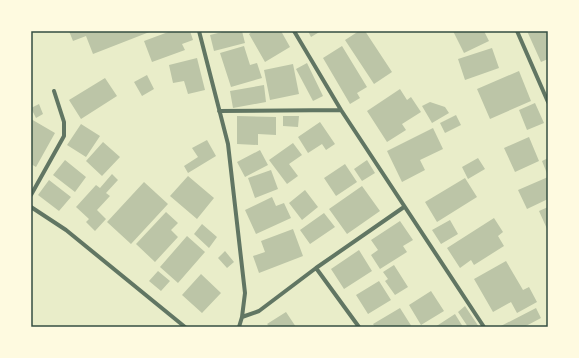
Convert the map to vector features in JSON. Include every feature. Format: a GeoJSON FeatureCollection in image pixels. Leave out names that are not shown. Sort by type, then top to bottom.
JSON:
{"type":"FeatureCollection","features":[{"type":"Feature","properties":{"kind":"street"},"geometry":{"type":"LineString","coordinates":[[199,31],[228,144],[244,293],[242,317],[239,327]]}},
{"type":"Feature","properties":{"kind":"street"},"geometry":{"type":"LineString","coordinates":[[294,31],[341,110],[484,327]]}},
{"type":"Feature","properties":{"kind":"street"},"geometry":{"type":"LineString","coordinates":[[517,31],[548,102]]}},
{"type":"Feature","properties":{"kind":"street"},"geometry":{"type":"LineString","coordinates":[[31,195],[64,136],[64,122],[54,92]]}},
{"type":"Feature","properties":{"kind":"street"},"geometry":{"type":"LineString","coordinates":[[219,111],[341,110]]}},
{"type":"Feature","properties":{"kind":"street"},"geometry":{"type":"LineString","coordinates":[[31,207],[66,230],[185,327]]}},
{"type":"Feature","properties":{"kind":"street"},"geometry":{"type":"LineString","coordinates":[[242,317],[259,310],[316,268],[404,207]]}},
{"type":"Feature","properties":{"kind":"street"},"geometry":{"type":"LineString","coordinates":[[316,268],[359,327]]}},
{"type":"Feature","properties":{"kind":"building"},"geometry":{"type":"Polygon","coordinates":[[[69,31],[152,31],[93,54],[86,36],[73,41],[69,31]]]}},
{"type":"Feature","properties":{"kind":"building"},"geometry":{"type":"Polygon","coordinates":[[[171,31],[190,31],[193,40],[182,44],[185,50],[152,62],[144,41],[171,31]]]}},
{"type":"Feature","properties":{"kind":"building"},"geometry":{"type":"Polygon","coordinates":[[[226,31],[242,31],[245,43],[214,51],[210,35],[226,31]]]}},
{"type":"Feature","properties":{"kind":"building"},"geometry":{"type":"Polygon","coordinates":[[[253,31],[281,31],[290,47],[265,62],[249,34],[253,31]]]}},
{"type":"Feature","properties":{"kind":"building"},"geometry":{"type":"Polygon","coordinates":[[[308,31],[321,31],[311,37],[308,31]]]}},
{"type":"Feature","properties":{"kind":"building"},"geometry":{"type":"Polygon","coordinates":[[[359,31],[365,31],[392,72],[374,84],[345,40],[359,31]]]}},
{"type":"Feature","properties":{"kind":"building"},"geometry":{"type":"Polygon","coordinates":[[[453,31],[484,31],[489,41],[464,53],[453,31]]]}},
{"type":"Feature","properties":{"kind":"building"},"geometry":{"type":"Polygon","coordinates":[[[527,31],[548,31],[548,59],[541,62],[527,31]]]}},
{"type":"Feature","properties":{"kind":"building"},"geometry":{"type":"Polygon","coordinates":[[[244,46],[250,65],[257,63],[262,78],[231,87],[220,53],[244,46]]]}},
{"type":"Feature","properties":{"kind":"building"},"geometry":{"type":"Polygon","coordinates":[[[342,46],[367,87],[357,93],[360,98],[350,104],[323,58],[342,46]]]}},
{"type":"Feature","properties":{"kind":"building"},"geometry":{"type":"Polygon","coordinates":[[[492,48],[499,68],[465,80],[458,59],[492,48]]]}},
{"type":"Feature","properties":{"kind":"building"},"geometry":{"type":"Polygon","coordinates":[[[197,58],[205,90],[188,94],[184,81],[173,83],[169,65],[197,58]]]}},
{"type":"Feature","properties":{"kind":"building"},"geometry":{"type":"Polygon","coordinates":[[[307,63],[323,96],[313,101],[296,69],[307,63]]]}},
{"type":"Feature","properties":{"kind":"building"},"geometry":{"type":"Polygon","coordinates":[[[293,64],[299,94],[270,100],[264,70],[293,64]]]}},
{"type":"Feature","properties":{"kind":"building"},"geometry":{"type":"Polygon","coordinates":[[[519,71],[531,101],[490,119],[477,89],[519,71]]]}},
{"type":"Feature","properties":{"kind":"building"},"geometry":{"type":"Polygon","coordinates":[[[147,75],[154,89],[142,96],[134,82],[147,75]]]}},
{"type":"Feature","properties":{"kind":"building"},"geometry":{"type":"Polygon","coordinates":[[[105,78],[117,96],[81,119],[69,100],[105,78]]]}},
{"type":"Feature","properties":{"kind":"building"},"geometry":{"type":"Polygon","coordinates":[[[264,85],[266,102],[233,108],[230,91],[264,85]]]}},
{"type":"Feature","properties":{"kind":"building"},"geometry":{"type":"Polygon","coordinates":[[[400,89],[407,100],[411,97],[421,112],[402,124],[406,130],[387,142],[367,111],[400,89]]]}},
{"type":"Feature","properties":{"kind":"building"},"geometry":{"type":"Polygon","coordinates":[[[430,102],[445,107],[449,113],[432,123],[422,106],[430,102]]]}},
{"type":"Feature","properties":{"kind":"building"},"geometry":{"type":"Polygon","coordinates":[[[535,103],[544,123],[527,130],[519,110],[535,103]]]}},
{"type":"Feature","properties":{"kind":"building"},"geometry":{"type":"Polygon","coordinates":[[[39,104],[43,114],[36,118],[31,108],[39,104]]]}},
{"type":"Feature","properties":{"kind":"building"},"geometry":{"type":"Polygon","coordinates":[[[456,115],[461,125],[445,133],[440,123],[456,115]]]}},
{"type":"Feature","properties":{"kind":"building"},"geometry":{"type":"Polygon","coordinates":[[[237,116],[276,117],[276,135],[258,134],[258,145],[237,144],[237,116]]]}},
{"type":"Feature","properties":{"kind":"building"},"geometry":{"type":"Polygon","coordinates":[[[283,116],[299,116],[298,127],[283,126],[283,116]]]}},
{"type":"Feature","properties":{"kind":"building"},"geometry":{"type":"Polygon","coordinates":[[[31,119],[55,133],[36,167],[31,164],[31,119]]]}},
{"type":"Feature","properties":{"kind":"building"},"geometry":{"type":"Polygon","coordinates":[[[320,122],[335,144],[326,150],[322,144],[308,153],[298,137],[320,122]]]}},
{"type":"Feature","properties":{"kind":"building"},"geometry":{"type":"Polygon","coordinates":[[[81,124],[100,136],[86,157],[67,145],[81,124]]]}},
{"type":"Feature","properties":{"kind":"building"},"geometry":{"type":"Polygon","coordinates":[[[433,128],[443,149],[420,160],[425,170],[402,182],[387,151],[433,128]]]}},
{"type":"Feature","properties":{"kind":"building"},"geometry":{"type":"Polygon","coordinates":[[[529,137],[539,161],[515,172],[504,148],[529,137]]]}},
{"type":"Feature","properties":{"kind":"building"},"geometry":{"type":"Polygon","coordinates":[[[207,140],[216,156],[188,173],[184,166],[198,157],[192,148],[207,140]]]}},
{"type":"Feature","properties":{"kind":"building"},"geometry":{"type":"Polygon","coordinates":[[[103,142],[120,157],[102,176],[86,161],[103,142]]]}},
{"type":"Feature","properties":{"kind":"building"},"geometry":{"type":"Polygon","coordinates":[[[293,143],[302,155],[289,164],[298,176],[287,184],[269,160],[293,143]]]}},
{"type":"Feature","properties":{"kind":"building"},"geometry":{"type":"Polygon","coordinates":[[[260,150],[268,165],[245,177],[237,162],[260,150]]]}},
{"type":"Feature","properties":{"kind":"building"},"geometry":{"type":"Polygon","coordinates":[[[478,158],[485,169],[468,179],[462,167],[478,158]]]}},
{"type":"Feature","properties":{"kind":"building"},"geometry":{"type":"Polygon","coordinates":[[[548,158],[548,176],[542,161],[548,158]]]}},
{"type":"Feature","properties":{"kind":"building"},"geometry":{"type":"Polygon","coordinates":[[[65,160],[86,177],[75,192],[53,175],[65,160]]]}},
{"type":"Feature","properties":{"kind":"building"},"geometry":{"type":"Polygon","coordinates":[[[367,160],[375,173],[362,181],[354,169],[367,160]]]}},
{"type":"Feature","properties":{"kind":"building"},"geometry":{"type":"Polygon","coordinates":[[[345,164],[357,182],[336,196],[324,178],[345,164]]]}},
{"type":"Feature","properties":{"kind":"building"},"geometry":{"type":"Polygon","coordinates":[[[271,170],[278,189],[255,198],[248,178],[271,170]]]}},
{"type":"Feature","properties":{"kind":"building"},"geometry":{"type":"Polygon","coordinates":[[[112,174],[118,180],[106,193],[110,196],[97,210],[106,219],[95,231],[86,222],[89,219],[76,207],[96,185],[100,188],[112,174]]]}},
{"type":"Feature","properties":{"kind":"building"},"geometry":{"type":"Polygon","coordinates":[[[188,176],[214,198],[197,219],[170,196],[188,176]]]}},
{"type":"Feature","properties":{"kind":"building"},"geometry":{"type":"Polygon","coordinates":[[[548,177],[548,199],[527,209],[518,190],[548,177]]]}},
{"type":"Feature","properties":{"kind":"building"},"geometry":{"type":"Polygon","coordinates":[[[465,178],[477,197],[437,222],[425,202],[465,178]]]}},
{"type":"Feature","properties":{"kind":"building"},"geometry":{"type":"Polygon","coordinates":[[[49,180],[71,197],[59,211],[38,195],[49,180]]]}},
{"type":"Feature","properties":{"kind":"building"},"geometry":{"type":"Polygon","coordinates":[[[144,182],[168,204],[131,244],[107,222],[144,182]]]}},
{"type":"Feature","properties":{"kind":"building"},"geometry":{"type":"Polygon","coordinates":[[[362,186],[380,211],[347,234],[329,209],[362,186]]]}},
{"type":"Feature","properties":{"kind":"building"},"geometry":{"type":"Polygon","coordinates":[[[305,190],[318,207],[302,220],[289,203],[305,190]]]}},
{"type":"Feature","properties":{"kind":"building"},"geometry":{"type":"Polygon","coordinates":[[[272,197],[276,206],[284,203],[291,218],[256,234],[245,210],[272,197]]]}},
{"type":"Feature","properties":{"kind":"building"},"geometry":{"type":"Polygon","coordinates":[[[548,207],[548,231],[539,211],[548,207]]]}},
{"type":"Feature","properties":{"kind":"building"},"geometry":{"type":"Polygon","coordinates":[[[166,212],[178,223],[171,230],[178,237],[155,262],[136,244],[166,212]]]}},
{"type":"Feature","properties":{"kind":"building"},"geometry":{"type":"Polygon","coordinates":[[[324,213],[335,227],[310,244],[300,230],[324,213]]]}},
{"type":"Feature","properties":{"kind":"building"},"geometry":{"type":"Polygon","coordinates":[[[494,218],[503,232],[498,236],[504,246],[474,265],[471,260],[460,268],[447,248],[494,218]]]}},
{"type":"Feature","properties":{"kind":"building"},"geometry":{"type":"Polygon","coordinates":[[[450,220],[458,234],[441,244],[432,230],[450,220]]]}},
{"type":"Feature","properties":{"kind":"building"},"geometry":{"type":"Polygon","coordinates":[[[400,221],[413,240],[403,246],[407,252],[380,269],[371,255],[378,250],[371,240],[400,221]]]}},
{"type":"Feature","properties":{"kind":"building"},"geometry":{"type":"Polygon","coordinates":[[[202,224],[217,237],[209,248],[194,234],[202,224]]]}},
{"type":"Feature","properties":{"kind":"building"},"geometry":{"type":"Polygon","coordinates":[[[293,229],[303,256],[259,273],[253,256],[265,252],[261,241],[293,229]]]}},
{"type":"Feature","properties":{"kind":"building"},"geometry":{"type":"Polygon","coordinates":[[[187,236],[205,252],[178,283],[160,267],[187,236]]]}},
{"type":"Feature","properties":{"kind":"building"},"geometry":{"type":"Polygon","coordinates":[[[359,250],[372,271],[344,289],[331,269],[359,250]]]}},
{"type":"Feature","properties":{"kind":"building"},"geometry":{"type":"Polygon","coordinates":[[[225,251],[234,262],[227,268],[218,258],[225,251]]]}},
{"type":"Feature","properties":{"kind":"building"},"geometry":{"type":"Polygon","coordinates":[[[506,261],[523,290],[529,287],[537,302],[517,313],[511,302],[493,312],[474,279],[506,261]]]}},
{"type":"Feature","properties":{"kind":"building"},"geometry":{"type":"Polygon","coordinates":[[[394,265],[408,287],[395,295],[385,281],[388,279],[383,272],[394,265]]]}},
{"type":"Feature","properties":{"kind":"building"},"geometry":{"type":"Polygon","coordinates":[[[158,271],[170,281],[161,291],[149,281],[158,271]]]}},
{"type":"Feature","properties":{"kind":"building"},"geometry":{"type":"Polygon","coordinates":[[[201,274],[221,293],[202,313],[182,295],[201,274]]]}},
{"type":"Feature","properties":{"kind":"building"},"geometry":{"type":"Polygon","coordinates":[[[379,281],[391,300],[368,314],[356,295],[379,281]]]}},
{"type":"Feature","properties":{"kind":"building"},"geometry":{"type":"Polygon","coordinates":[[[431,291],[444,311],[421,325],[409,305],[431,291]]]}},
{"type":"Feature","properties":{"kind":"building"},"geometry":{"type":"Polygon","coordinates":[[[465,306],[479,327],[468,327],[458,312],[465,306]]]}},
{"type":"Feature","properties":{"kind":"building"},"geometry":{"type":"Polygon","coordinates":[[[400,308],[412,327],[375,327],[373,324],[400,308]]]}},
{"type":"Feature","properties":{"kind":"building"},"geometry":{"type":"Polygon","coordinates":[[[536,308],[541,318],[524,327],[499,327],[536,308]]]}},
{"type":"Feature","properties":{"kind":"building"},"geometry":{"type":"Polygon","coordinates":[[[286,312],[296,327],[270,327],[267,324],[286,312]]]}},
{"type":"Feature","properties":{"kind":"building"},"geometry":{"type":"Polygon","coordinates":[[[455,314],[463,327],[435,327],[455,314]]]}}]}
